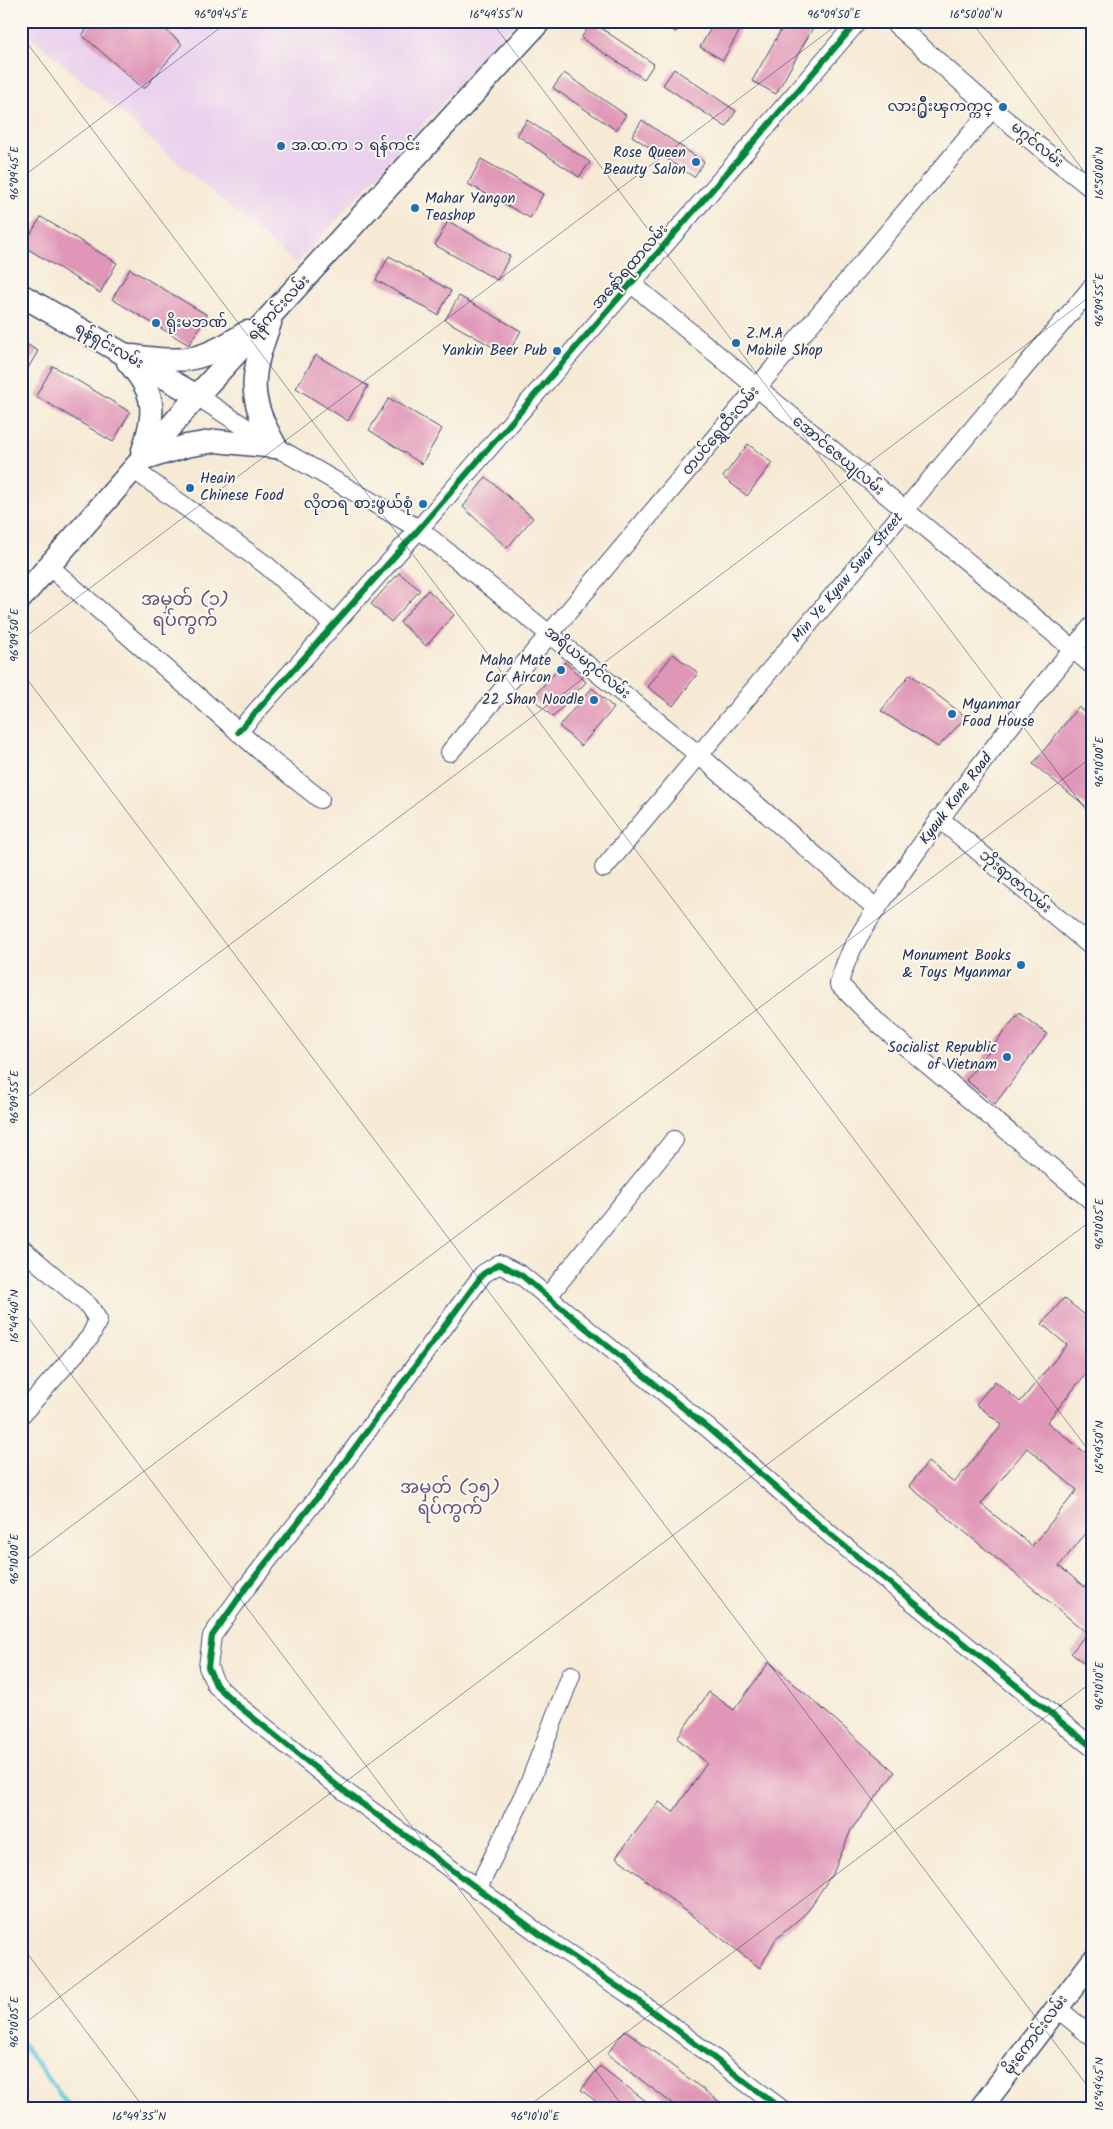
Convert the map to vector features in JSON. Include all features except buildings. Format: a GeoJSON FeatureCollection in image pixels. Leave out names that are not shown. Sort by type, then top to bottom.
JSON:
{"type":"FeatureCollection","features":[{"type":"Feature","properties":{"kind":"main road","name":"ရန်ကင်းလမ်း"},"geometry":{"type":"LineString","coordinates":[[21,598],[50,567],[197,396],[273,315],[531,24]]}},
{"type":"Feature","properties":{"kind":"main road","name":"ရန်ရှင်းလမ်း"},"geometry":{"type":"LineString","coordinates":[[21,295],[120,354],[197,396]]}},
{"type":"Feature","properties":{"kind":"main road"},"geometry":{"type":"LineString","coordinates":[[120,354],[160,360],[190,360],[216,350],[273,315]]}},
{"type":"Feature","properties":{"kind":"main road"},"geometry":{"type":"LineString","coordinates":[[273,315],[261,346],[253,392],[258,411],[276,447]]}},
{"type":"Feature","properties":{"kind":"main road"},"geometry":{"type":"LineString","coordinates":[[120,354],[144,381],[151,400],[151,420],[136,465]]}},
{"type":"Feature","properties":{"kind":"main road"},"geometry":{"type":"LineString","coordinates":[[136,465],[186,446],[216,441],[276,447]]}},
{"type":"Feature","properties":{"kind":"main road","name":"မိုးကောင်းလမ်း"},"geometry":{"type":"LineString","coordinates":[[981,2108],[1092,1962]]}},
{"type":"Feature","properties":{"kind":"street","name":"အနော်ရထာလမ်း"},"geometry":{"type":"LineString","coordinates":[[238,732],[419,529],[858,21]]}},
{"type":"Feature","properties":{"kind":"street","name":"မဂ္ဂင်လမ်း"},"geometry":{"type":"LineString","coordinates":[[892,21],[992,109],[1092,189]]}},
{"type":"Feature","properties":{"kind":"street","name":"တပင်ရွှေထီးလမ်း"},"geometry":{"type":"LineString","coordinates":[[450,752],[552,634],[992,109]]}},
{"type":"Feature","properties":{"kind":"street","name":"အောင်ဇေယျလမ်း"},"geometry":{"type":"LineString","coordinates":[[632,284],[1092,665]]}},
{"type":"Feature","properties":{"kind":"street","name":"Min Ye Kyaw Swar Street"},"geometry":{"type":"LineString","coordinates":[[604,868],[905,512],[1092,287]]}},
{"type":"Feature","properties":{"kind":"street","name":"အရိယမဂ္ဂင်လမ်း"},"geometry":{"type":"LineString","coordinates":[[197,396],[276,447],[419,529],[552,634],[700,755],[877,909]]}},
{"type":"Feature","properties":{"kind":"street"},"geometry":{"type":"LineString","coordinates":[[136,465],[266,565],[334,625]]}},
{"type":"Feature","properties":{"kind":"street"},"geometry":{"type":"LineString","coordinates":[[50,567],[238,732],[320,799]]}},
{"type":"Feature","properties":{"kind":"street","name":"Kyauk Kone Road"},"geometry":{"type":"LineString","coordinates":[[1092,626],[938,818],[877,909],[843,965],[839,984],[882,1026],[1092,1201]]}},
{"type":"Feature","properties":{"kind":"street","name":"ဘိုးရာဇာလမ်း"},"geometry":{"type":"LineString","coordinates":[[938,818],[1092,946]]}},
{"type":"Feature","properties":{"kind":"street"},"geometry":{"type":"LineString","coordinates":[[548,1296],[674,1140]]}},
{"type":"Feature","properties":{"kind":"street"},"geometry":{"type":"LineString","coordinates":[[21,1248],[89,1306],[98,1320],[90,1337],[21,1415]]}},
{"type":"Feature","properties":{"kind":"street"},"geometry":{"type":"LineString","coordinates":[[780,2108],[636,1999],[478,1890],[339,1787],[236,1704],[216,1685],[208,1667],[212,1636],[246,1588],[328,1484],[483,1274],[498,1264],[521,1275],[709,1429],[832,1536],[1092,1747]]}},
{"type":"Feature","properties":{"kind":"street"},"geometry":{"type":"LineString","coordinates":[[478,1890],[529,1784],[570,1675]]}},
{"type":"Feature","properties":{"kind":"street"},"geometry":{"type":"LineString","coordinates":[[1056,2008],[1092,2037]]}},
{"type":"Feature","properties":{"kind":"shaded area","name":"အ.ထ.က ၁ ရန်ကင်း"},"geometry":{"type":"Polygon","coordinates":[[[21,21],[517,21],[296,264],[21,28],[21,21]]]}},
{"type":"Feature","properties":{"kind":"waterway"},"geometry":{"type":"LineString","coordinates":[[21,2042],[70,2108]]}},
{"type":"Feature","properties":{"kind":"cycle path"},"geometry":{"type":"LineString","coordinates":[[238,732],[419,529],[858,21]]}},
{"type":"Feature","properties":{"kind":"cycle path"},"geometry":{"type":"LineString","coordinates":[[780,2108],[636,1999],[545,1938],[339,1787],[236,1704],[216,1685],[208,1667],[212,1636],[246,1588],[328,1484],[483,1274],[499,1264],[521,1275],[709,1429],[832,1536],[1092,1747]]}},
{"type":"Feature","properties":{"kind":"place","name":"လား႐ွိဳးၾကက္ကင္"},"geometry":{"type":"Point","coordinates":[1003,107]}},
{"type":"Feature","properties":{"kind":"place","name":"အ.ထ.က ၁ ရန်ကင်း"},"geometry":{"type":"Point","coordinates":[281,146]}},
{"type":"Feature","properties":{"kind":"place","name":"Rose Queen Beauty Salon"},"geometry":{"type":"Point","coordinates":[696,162]}},
{"type":"Feature","properties":{"kind":"place","name":"Mahar Yangon Teashop"},"geometry":{"type":"Point","coordinates":[415,208]}},
{"type":"Feature","properties":{"kind":"place","name":"ရိုးမဘဏ်"},"geometry":{"type":"Point","coordinates":[156,323]}},
{"type":"Feature","properties":{"kind":"place","name":"Z.M.A Mobile Shop"},"geometry":{"type":"Point","coordinates":[736,343]}},
{"type":"Feature","properties":{"kind":"place","name":"Yankin Beer Pub"},"geometry":{"type":"Point","coordinates":[557,351]}},
{"type":"Feature","properties":{"kind":"place","name":"Heain Chinese Food"},"geometry":{"type":"Point","coordinates":[190,488]}},
{"type":"Feature","properties":{"kind":"place","name":"လိုတရ စားဖွယ်စုံ"},"geometry":{"type":"Point","coordinates":[423,504]}},
{"type":"Feature","properties":{"kind":"place","name":"Maha Mate Car Aircon"},"geometry":{"type":"Point","coordinates":[561,670]}},
{"type":"Feature","properties":{"kind":"place","name":"22 Shan Noodle"},"geometry":{"type":"Point","coordinates":[594,700]}},
{"type":"Feature","properties":{"kind":"place","name":"Myanmar Food House"},"geometry":{"type":"Point","coordinates":[952,714]}},
{"type":"Feature","properties":{"kind":"place","name":"Monument Books & Toys Myanmar"},"geometry":{"type":"Point","coordinates":[1021,965]}},
{"type":"Feature","properties":{"kind":"place","name":"Socialist Republic of Vietnam"},"geometry":{"type":"Point","coordinates":[1007,1057]}},
{"type":"Feature","properties":{"kind":"district","name":"အမှတ် (၁) ရပ်ကွက်"},"geometry":{"type":"Point","coordinates":[185,610]}},
{"type":"Feature","properties":{"kind":"district","name":"အမှတ် (၁၅) ရပ်ကွက်"},"geometry":{"type":"Point","coordinates":[450,1498]}}]}
